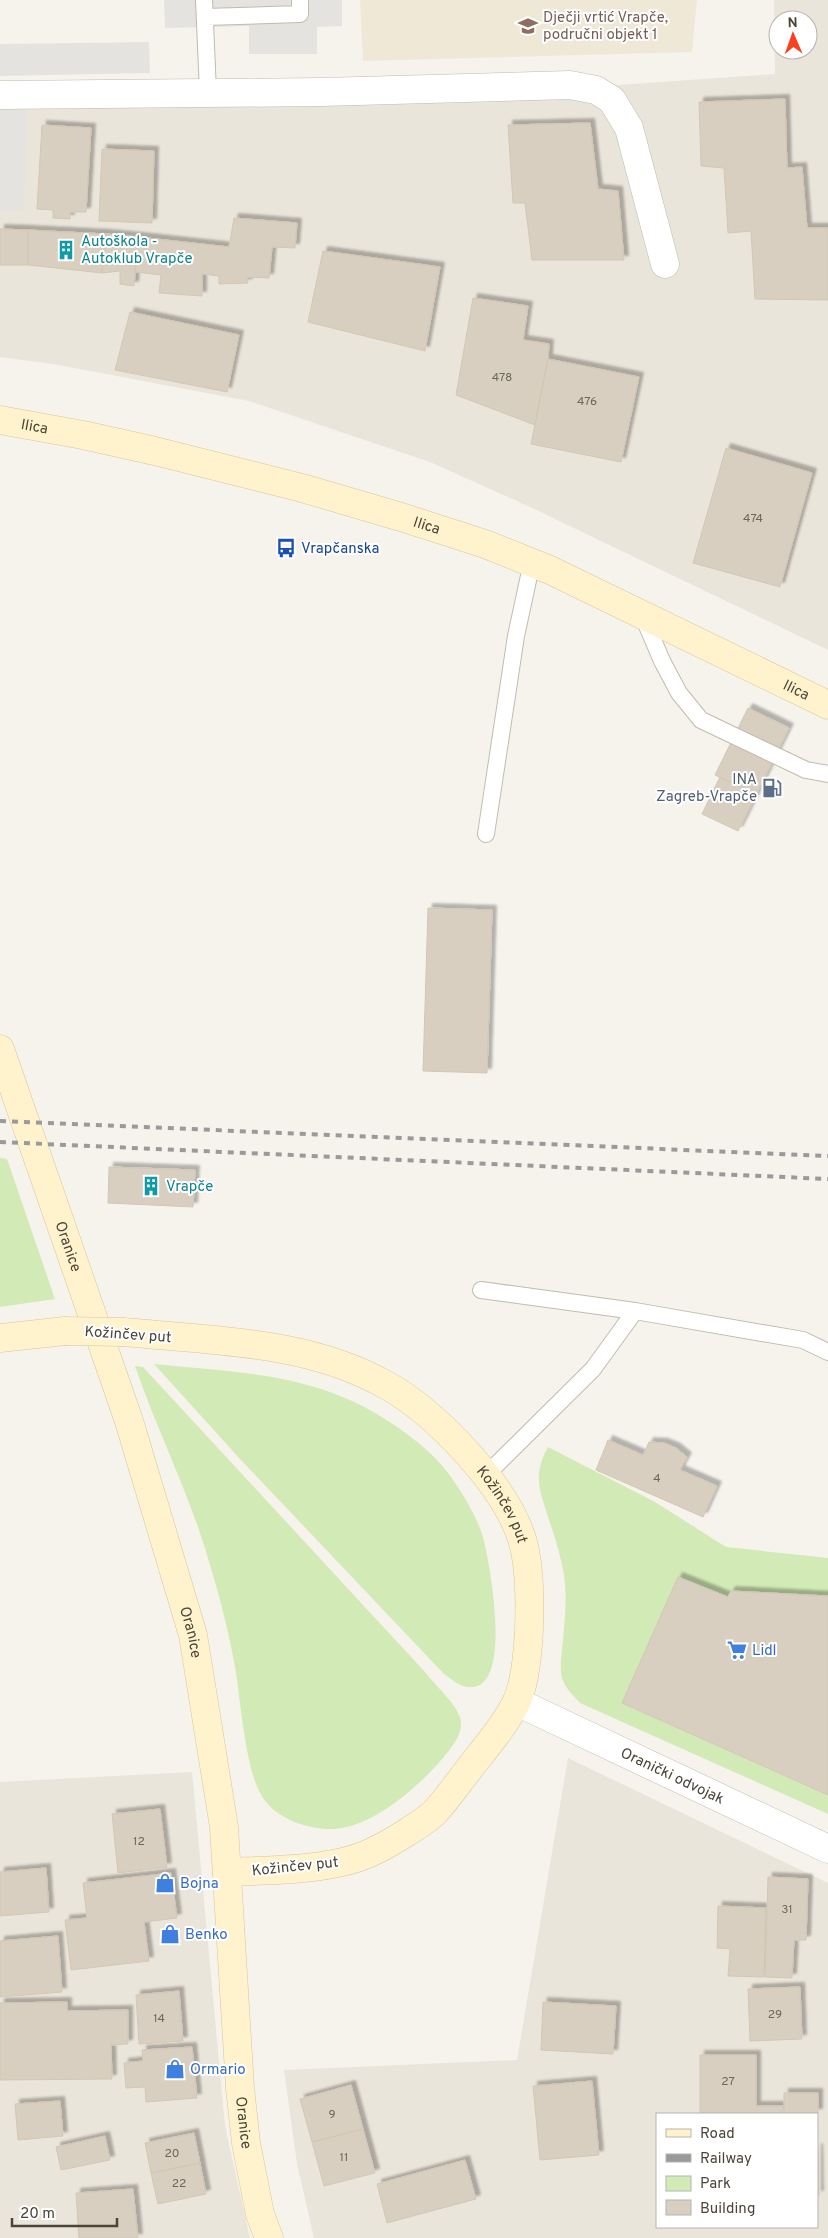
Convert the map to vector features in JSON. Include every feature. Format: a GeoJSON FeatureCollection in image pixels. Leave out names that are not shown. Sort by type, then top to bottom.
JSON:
{"type":"FeatureCollection","features":[{"type":"Feature","properties":{"kind":"main road","name":"Ilica"},"geometry":{"type":"LineString","coordinates":[[2,421],[83,434],[155,451],[302,488],[444,530],[532,562],[828,705]]}},
{"type":"Feature","properties":{"kind":"main road","name":"Oranice"},"geometry":{"type":"LineString","coordinates":[[0,1049],[130,1420],[194,1635],[224,1827],[240,2088],[246,2143],[260,2214],[268,2238]]}},
{"type":"Feature","properties":{"kind":"main road","name":"Kožinčev put"},"geometry":{"type":"LineString","coordinates":[[0,1338],[65,1331],[124,1332],[237,1342],[322,1358],[388,1386],[426,1412],[462,1448],[485,1476],[518,1528],[524,1550],[530,1603],[528,1654],[517,1702],[496,1734],[433,1814],[374,1852],[335,1864],[302,1868],[227,1872]]}},
{"type":"Feature","properties":{"kind":"street"},"geometry":{"type":"LineString","coordinates":[[0,95],[322,92],[570,85],[596,90],[612,100],[629,128],[665,264]]}},
{"type":"Feature","properties":{"kind":"street","name":"Oranički odvojak"},"geometry":{"type":"LineString","coordinates":[[517,1702],[828,1849]]}},
{"type":"Feature","properties":{"kind":"lane"},"geometry":{"type":"LineString","coordinates":[[204,0],[208,92]]}},
{"type":"Feature","properties":{"kind":"lane"},"geometry":{"type":"LineString","coordinates":[[205,17],[300,14],[300,0]]}},
{"type":"Feature","properties":{"kind":"lane"},"geometry":{"type":"LineString","coordinates":[[486,834],[516,636],[532,562]]}},
{"type":"Feature","properties":{"kind":"lane"},"geometry":{"type":"LineString","coordinates":[[642,614],[662,661],[679,693],[701,720],[806,770],[828,774]]}},
{"type":"Feature","properties":{"kind":"lane"},"geometry":{"type":"LineString","coordinates":[[481,1290],[635,1312],[802,1340],[828,1352]]}},
{"type":"Feature","properties":{"kind":"lane"},"geometry":{"type":"LineString","coordinates":[[485,1476],[593,1369],[635,1312]]}},
{"type":"Feature","properties":{"kind":"shaded area"},"geometry":{"type":"Polygon","coordinates":[[[164,0],[342,0],[342,26],[317,27],[317,54],[249,54],[249,26],[165,28],[164,0]]]}},
{"type":"Feature","properties":{"kind":"shaded area","name":"Dječji vrtić Vrapče, područni objekt 1"},"geometry":{"type":"Polygon","coordinates":[[[360,0],[697,0],[692,52],[363,61],[360,0]]]}},
{"type":"Feature","properties":{"kind":"shaded area"},"geometry":{"type":"Polygon","coordinates":[[[774,0],[828,0],[828,650],[530,507],[430,462],[249,401],[53,364],[0,357],[0,99],[347,104],[775,74],[775,60],[818,60],[818,10],[774,10],[774,0]]]}},
{"type":"Feature","properties":{"kind":"shaded area"},"geometry":{"type":"Polygon","coordinates":[[[149,42],[150,73],[0,76],[0,44],[149,42]]]}},
{"type":"Feature","properties":{"kind":"shaded area"},"geometry":{"type":"Polygon","coordinates":[[[0,107],[27,108],[24,210],[0,210],[0,107]]]}},
{"type":"Feature","properties":{"kind":"shaded area"},"geometry":{"type":"Polygon","coordinates":[[[568,1758],[828,1883],[828,2238],[314,2238],[297,2164],[284,2070],[517,2060],[568,1758]]]}},
{"type":"Feature","properties":{"kind":"shaded area"},"geometry":{"type":"Polygon","coordinates":[[[192,1772],[225,2126],[250,2238],[0,2238],[0,1782],[192,1772]]]}},
{"type":"Feature","properties":{"kind":"green space"},"geometry":{"type":"Polygon","coordinates":[[[0,1158],[7,1159],[55,1299],[0,1307],[0,1158]]]}},
{"type":"Feature","properties":{"kind":"green space"},"geometry":{"type":"Polygon","coordinates":[[[154,1364],[254,1374],[278,1378],[326,1391],[350,1400],[377,1414],[405,1432],[431,1454],[451,1477],[469,1506],[480,1529],[486,1550],[494,1598],[495,1652],[490,1673],[480,1685],[463,1686],[444,1674],[241,1460],[154,1364]]]}},
{"type":"Feature","properties":{"kind":"green space"},"geometry":{"type":"Polygon","coordinates":[[[135,1366],[143,1367],[425,1672],[460,1716],[461,1727],[458,1737],[432,1770],[407,1793],[362,1822],[331,1829],[303,1825],[276,1812],[263,1798],[257,1786],[248,1754],[233,1654],[214,1577],[194,1515],[135,1366]]]}},
{"type":"Feature","properties":{"kind":"green space"},"geometry":{"type":"Polygon","coordinates":[[[548,1447],[655,1502],[726,1547],[828,1558],[828,1596],[731,1591],[728,1597],[678,1577],[622,1703],[828,1795],[828,1814],[580,1703],[567,1688],[563,1682],[561,1669],[565,1608],[564,1575],[558,1547],[539,1483],[540,1466],[548,1447]]]}},
{"type":"Feature","properties":{"kind":"building"},"geometry":{"type":"Polygon","coordinates":[[[785,99],[787,168],[802,167],[807,228],[828,228],[828,300],[755,299],[751,231],[728,233],[724,168],[701,166],[699,102],[785,99]]]}},
{"type":"Feature","properties":{"kind":"building"},"geometry":{"type":"Polygon","coordinates":[[[590,123],[598,189],[618,191],[624,260],[532,260],[525,203],[513,203],[508,125],[590,123]]]}},
{"type":"Feature","properties":{"kind":"building"},"geometry":{"type":"Polygon","coordinates":[[[42,125],[91,128],[86,212],[70,212],[70,219],[53,218],[53,210],[37,209],[42,125]]]}},
{"type":"Feature","properties":{"kind":"building"},"geometry":{"type":"Polygon","coordinates":[[[102,149],[154,151],[152,223],[99,221],[102,149]]]}},
{"type":"Feature","properties":{"kind":"building"},"geometry":{"type":"Polygon","coordinates":[[[234,218],[297,223],[295,248],[272,247],[269,278],[247,277],[248,283],[219,284],[219,276],[202,274],[202,296],[159,293],[161,275],[135,272],[138,237],[229,247],[234,218]]]}},
{"type":"Feature","properties":{"kind":"building"},"geometry":{"type":"Polygon","coordinates":[[[0,229],[28,230],[28,265],[0,265],[0,229]]]}},
{"type":"Feature","properties":{"kind":"building","name":"Autoškola - Autoklub Vrapče"},"geometry":{"type":"Polygon","coordinates":[[[28,230],[106,234],[102,273],[28,265],[28,230]]]}},
{"type":"Feature","properties":{"kind":"building"},"geometry":{"type":"Polygon","coordinates":[[[106,234],[138,237],[134,286],[120,284],[120,271],[102,273],[106,234]]]}},
{"type":"Feature","properties":{"kind":"building"},"geometry":{"type":"Polygon","coordinates":[[[323,251],[440,267],[425,351],[308,322],[323,251]]]}},
{"type":"Feature","properties":{"kind":"building"},"geometry":{"type":"Polygon","coordinates":[[[473,298],[528,306],[523,340],[549,344],[548,359],[535,425],[456,395],[473,298]]]}},
{"type":"Feature","properties":{"kind":"building"},"geometry":{"type":"Polygon","coordinates":[[[130,312],[239,335],[227,392],[115,370],[130,312]]]}},
{"type":"Feature","properties":{"kind":"building"},"geometry":{"type":"Polygon","coordinates":[[[548,359],[639,377],[621,462],[531,444],[548,359]]]}},
{"type":"Feature","properties":{"kind":"building"},"geometry":{"type":"Polygon","coordinates":[[[726,448],[812,473],[780,587],[693,563],[726,448]]]}},
{"type":"Feature","properties":{"kind":"building"},"geometry":{"type":"Polygon","coordinates":[[[748,708],[789,728],[756,795],[715,775],[748,708]]]}},
{"type":"Feature","properties":{"kind":"building"},"geometry":{"type":"Polygon","coordinates":[[[720,777],[756,795],[738,831],[702,814],[720,777]]]}},
{"type":"Feature","properties":{"kind":"building"},"geometry":{"type":"Polygon","coordinates":[[[428,908],[492,910],[487,1073],[423,1071],[428,908]]]}},
{"type":"Feature","properties":{"kind":"building","name":"Vrapče"},"geometry":{"type":"Polygon","coordinates":[[[109,1167],[195,1170],[193,1207],[108,1203],[109,1167]]]}},
{"type":"Feature","properties":{"kind":"building"},"geometry":{"type":"Polygon","coordinates":[[[608,1440],[643,1455],[649,1442],[664,1443],[676,1448],[687,1457],[680,1470],[717,1486],[703,1517],[596,1470],[608,1440]]]}},
{"type":"Feature","properties":{"kind":"building","name":"Lidl"},"geometry":{"type":"Polygon","coordinates":[[[678,1577],[728,1597],[731,1591],[828,1596],[828,1795],[622,1703],[678,1577]]]}},
{"type":"Feature","properties":{"kind":"building"},"geometry":{"type":"Polygon","coordinates":[[[160,1809],[167,1867],[118,1873],[112,1814],[160,1809]]]}},
{"type":"Feature","properties":{"kind":"building"},"geometry":{"type":"Polygon","coordinates":[[[46,1868],[49,1912],[0,1916],[0,1872],[46,1868]]]}},
{"type":"Feature","properties":{"kind":"building"},"geometry":{"type":"Polygon","coordinates":[[[171,1873],[177,1918],[144,1922],[149,1961],[71,1970],[65,1920],[87,1918],[83,1883],[171,1873]]]}},
{"type":"Feature","properties":{"kind":"building"},"geometry":{"type":"Polygon","coordinates":[[[768,1877],[808,1879],[806,1940],[794,1940],[792,1978],[765,1977],[768,1877]]]}},
{"type":"Feature","properties":{"kind":"building"},"geometry":{"type":"Polygon","coordinates":[[[718,1906],[766,1908],[764,1977],[728,1976],[730,1949],[717,1948],[718,1906]]]}},
{"type":"Feature","properties":{"kind":"building"},"geometry":{"type":"Polygon","coordinates":[[[58,1936],[62,1992],[0,1997],[0,1941],[58,1936]]]}},
{"type":"Feature","properties":{"kind":"building"},"geometry":{"type":"Polygon","coordinates":[[[800,1987],[802,2039],[750,2041],[748,1989],[800,1987]]]}},
{"type":"Feature","properties":{"kind":"building"},"geometry":{"type":"Polygon","coordinates":[[[179,1991],[183,2041],[139,2044],[136,1995],[179,1991]]]}},
{"type":"Feature","properties":{"kind":"building"},"geometry":{"type":"Polygon","coordinates":[[[67,2002],[67,2011],[128,2010],[128,2044],[111,2045],[112,2079],[0,2080],[0,2003],[67,2002]]]}},
{"type":"Feature","properties":{"kind":"building"},"geometry":{"type":"Polygon","coordinates":[[[543,2002],[616,2006],[613,2054],[541,2050],[543,2002]]]}},
{"type":"Feature","properties":{"kind":"building"},"geometry":{"type":"Polygon","coordinates":[[[192,2047],[197,2098],[146,2102],[145,2087],[126,2088],[124,2063],[143,2061],[142,2050],[192,2047]]]}},
{"type":"Feature","properties":{"kind":"building"},"geometry":{"type":"Polygon","coordinates":[[[700,2055],[756,2055],[756,2106],[783,2106],[783,2113],[700,2113],[700,2055]]]}},
{"type":"Feature","properties":{"kind":"building"},"geometry":{"type":"Polygon","coordinates":[[[592,2081],[599,2155],[540,2160],[533,2086],[592,2081]]]}},
{"type":"Feature","properties":{"kind":"building"},"geometry":{"type":"Polygon","coordinates":[[[351,2085],[363,2129],[312,2142],[300,2099],[351,2085]]]}},
{"type":"Feature","properties":{"kind":"building"},"geometry":{"type":"Polygon","coordinates":[[[784,2093],[818,2093],[818,2113],[784,2113],[784,2093]]]}},
{"type":"Feature","properties":{"kind":"building"},"geometry":{"type":"Polygon","coordinates":[[[60,2101],[63,2136],[18,2140],[15,2104],[60,2101]]]}},
{"type":"Feature","properties":{"kind":"building"},"geometry":{"type":"Polygon","coordinates":[[[363,2129],[375,2173],[324,2186],[312,2142],[363,2129]]]}},
{"type":"Feature","properties":{"kind":"building"},"geometry":{"type":"Polygon","coordinates":[[[194,2133],[200,2163],[151,2173],[145,2143],[194,2133]]]}},
{"type":"Feature","properties":{"kind":"building"},"geometry":{"type":"Polygon","coordinates":[[[105,2136],[110,2160],[61,2170],[56,2147],[105,2136]]]}},
{"type":"Feature","properties":{"kind":"building"},"geometry":{"type":"Polygon","coordinates":[[[818,2148],[819,2195],[818,2195],[818,2148]]]}},
{"type":"Feature","properties":{"kind":"building"},"geometry":{"type":"Polygon","coordinates":[[[465,2160],[476,2199],[387,2223],[377,2184],[465,2160]]]}},
{"type":"Feature","properties":{"kind":"building"},"geometry":{"type":"Polygon","coordinates":[[[200,2163],[206,2194],[158,2204],[151,2173],[200,2163]]]}},
{"type":"Feature","properties":{"kind":"building"},"geometry":{"type":"Polygon","coordinates":[[[133,2189],[138,2238],[79,2238],[76,2193],[133,2189]]]}},
{"type":"Feature","properties":{"kind":"railway"},"geometry":{"type":"LineString","coordinates":[[0,1121],[828,1156]]}},
{"type":"Feature","properties":{"kind":"railway"},"geometry":{"type":"LineString","coordinates":[[0,1142],[828,1179]]}},
{"type":"Feature","properties":{"kind":"place","name":"Dječji vrtić Vrapče, područni objekt 1"},"geometry":{"type":"Point","coordinates":[528,26]}},
{"type":"Feature","properties":{"kind":"place","name":"Autoškola - Autoklub Vrapče"},"geometry":{"type":"Point","coordinates":[66,250]}},
{"type":"Feature","properties":{"kind":"place","name":"Vrapčanska"},"geometry":{"type":"Point","coordinates":[286,548]}},
{"type":"Feature","properties":{"kind":"place","name":"INA Zagreb-Vrapče"},"geometry":{"type":"Point","coordinates":[772,788]}},
{"type":"Feature","properties":{"kind":"place","name":"Vrapče"},"geometry":{"type":"Point","coordinates":[151,1186]}},
{"type":"Feature","properties":{"kind":"place","name":"Lidl"},"geometry":{"type":"Point","coordinates":[737,1650]}},
{"type":"Feature","properties":{"kind":"place","name":"Bojna"},"geometry":{"type":"Point","coordinates":[165,1883]}},
{"type":"Feature","properties":{"kind":"place","name":"Benko"},"geometry":{"type":"Point","coordinates":[170,1934]}},
{"type":"Feature","properties":{"kind":"place","name":"Ormario"},"geometry":{"type":"Point","coordinates":[175,2069]}}]}
